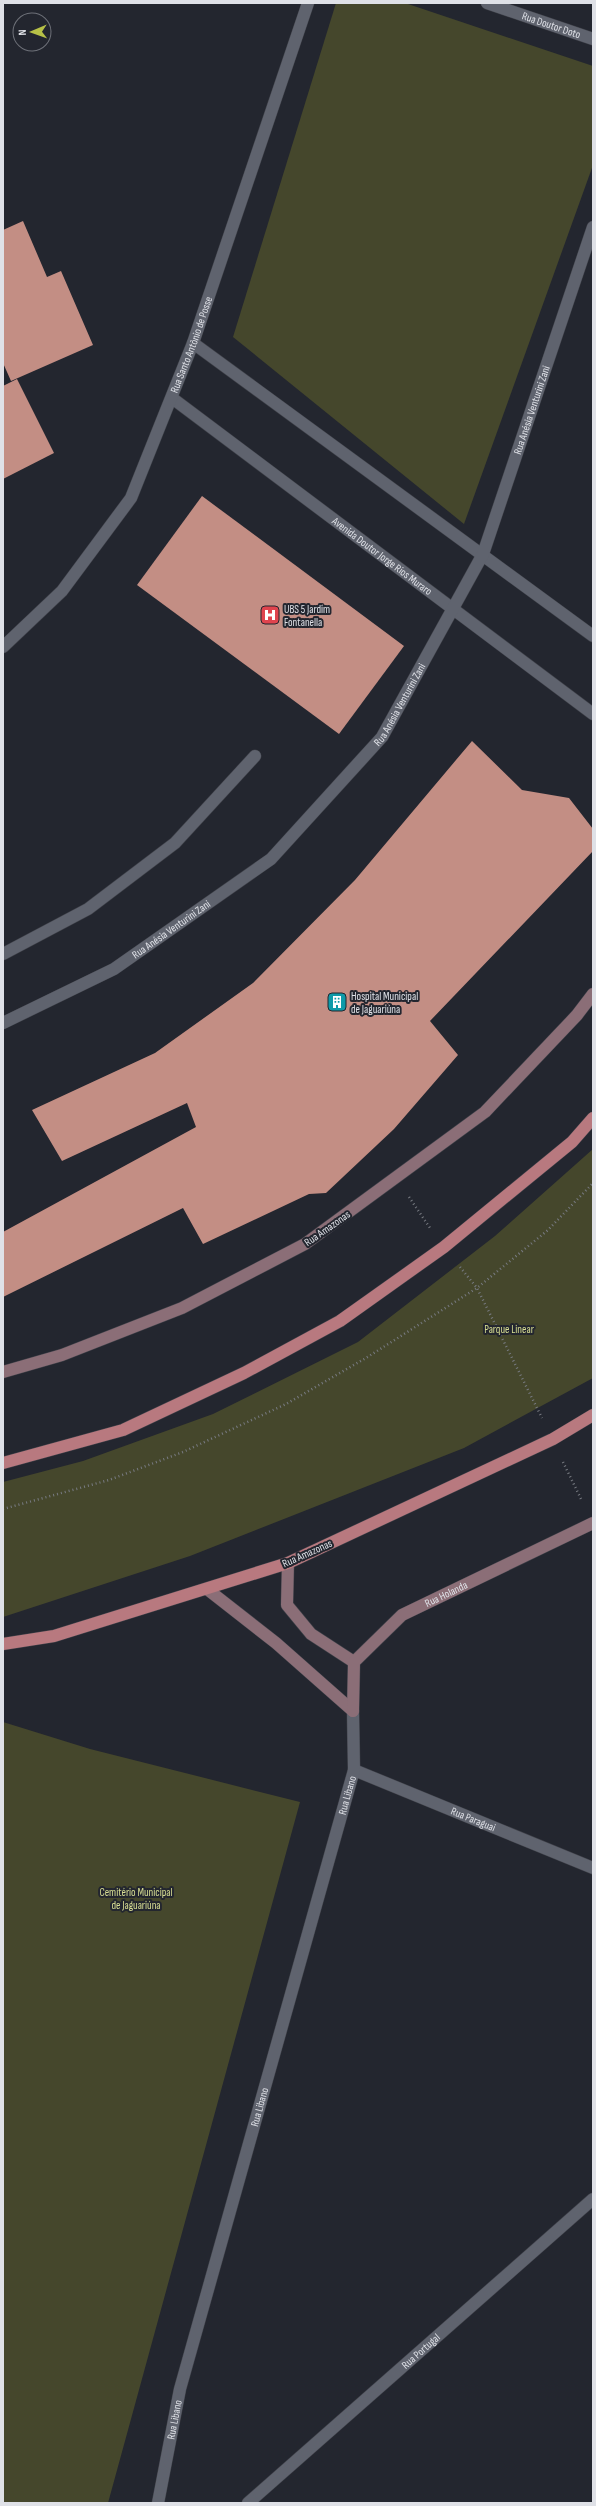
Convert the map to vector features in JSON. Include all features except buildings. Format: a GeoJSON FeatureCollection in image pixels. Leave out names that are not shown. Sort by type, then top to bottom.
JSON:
{"type":"FeatureCollection","features":[{"type":"Feature","properties":{"kind":"main road"},"geometry":{"type":"LineString","coordinates":[[3,1463],[123,1430],[244,1373],[340,1321],[444,1247],[572,1142],[593,1118]]}},
{"type":"Feature","properties":{"kind":"main road","name":"Rua Amazonas"},"geometry":{"type":"LineString","coordinates":[[3,1644],[54,1636],[288,1562],[553,1439],[593,1415]]}},
{"type":"Feature","properties":{"kind":"main road"},"geometry":{"type":"LineString","coordinates":[[3,1651],[54,1636]]}},
{"type":"Feature","properties":{"kind":"street","name":"Rua Santo Antônio de Posse"},"geometry":{"type":"LineString","coordinates":[[3,647],[62,591],[131,498],[193,343],[308,3]]}},
{"type":"Feature","properties":{"kind":"street","name":"Rua Doutor Doto"},"geometry":{"type":"LineString","coordinates":[[487,3],[593,39]]}},
{"type":"Feature","properties":{"kind":"street","name":"Rua Anésia Venturini Zani"},"geometry":{"type":"LineString","coordinates":[[3,1023],[114,969],[271,859],[382,737],[483,554],[593,227]]}},
{"type":"Feature","properties":{"kind":"street"},"geometry":{"type":"LineString","coordinates":[[193,343],[593,636]]}},
{"type":"Feature","properties":{"kind":"street","name":"Avenida Doutor Jorge Rios Muraro"},"geometry":{"type":"LineString","coordinates":[[172,398],[593,714]]}},
{"type":"Feature","properties":{"kind":"street"},"geometry":{"type":"LineString","coordinates":[[3,954],[88,908],[175,843],[255,756]]}},
{"type":"Feature","properties":{"kind":"street","name":"Rua Amazonas"},"geometry":{"type":"LineString","coordinates":[[3,1372],[62,1355],[182,1308],[305,1244],[485,1112],[577,1015],[593,994]]}},
{"type":"Feature","properties":{"kind":"street","name":"Rua Holanda"},"geometry":{"type":"LineString","coordinates":[[354,1662],[402,1615],[593,1523]]}},
{"type":"Feature","properties":{"kind":"street"},"geometry":{"type":"LineString","coordinates":[[288,1562],[288,1605],[311,1634],[354,1662],[353,1710]]}},
{"type":"Feature","properties":{"kind":"street"},"geometry":{"type":"LineString","coordinates":[[206,1589],[276,1643],[353,1710]]}},
{"type":"Feature","properties":{"kind":"street","name":"Rua Libano"},"geometry":{"type":"LineString","coordinates":[[158,2503],[180,2389],[354,1770],[353,1710]]}},
{"type":"Feature","properties":{"kind":"street","name":"Rua Paraguai"},"geometry":{"type":"LineString","coordinates":[[354,1770],[593,1868]]}},
{"type":"Feature","properties":{"kind":"street","name":"Rua Portugal"},"geometry":{"type":"LineString","coordinates":[[248,2503],[593,2200]]}},
{"type":"Feature","properties":{"kind":"path"},"geometry":{"type":"LineString","coordinates":[[395,1178],[444,1247],[477,1288],[553,1439],[593,1523]]}},
{"type":"Feature","properties":{"kind":"path"},"geometry":{"type":"LineString","coordinates":[[3,1509],[109,1480],[182,1452],[286,1404],[366,1358],[477,1288],[548,1230],[593,1183]]}},
{"type":"Feature","properties":{"kind":"green space"},"geometry":{"type":"Polygon","coordinates":[[[336,3],[405,3],[593,66],[593,165],[464,524],[233,337],[336,3]]]}},
{"type":"Feature","properties":{"kind":"green space","name":"Parque Linear"},"geometry":{"type":"Polygon","coordinates":[[[593,1149],[593,1378],[464,1448],[190,1556],[3,1617],[3,1482],[83,1461],[213,1414],[358,1342],[495,1236],[593,1149]]]}},
{"type":"Feature","properties":{"kind":"green space","name":"Cemitério Municipal de Jaguariúna"},"geometry":{"type":"Polygon","coordinates":[[[3,1722],[90,1749],[300,1802],[108,2503],[3,2503],[3,1722]]]}},
{"type":"Feature","properties":{"kind":"place","name":"UBS 5 Jardim Fontanella"},"geometry":{"type":"Point","coordinates":[270,615]}},
{"type":"Feature","properties":{"kind":"place","name":"Hospital Municipal de Jaguariúna"},"geometry":{"type":"Point","coordinates":[337,1002]}}]}
